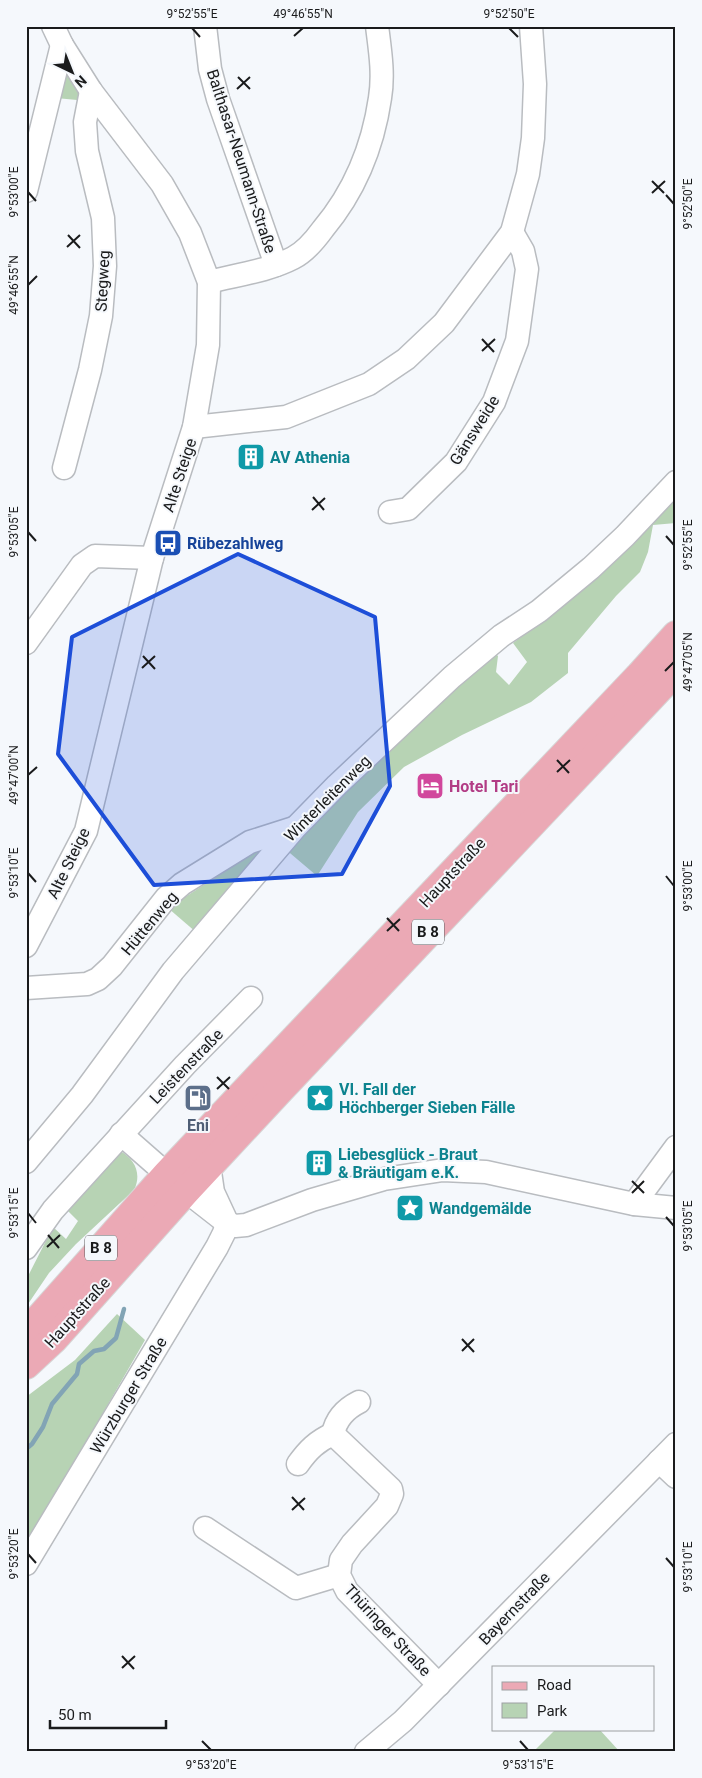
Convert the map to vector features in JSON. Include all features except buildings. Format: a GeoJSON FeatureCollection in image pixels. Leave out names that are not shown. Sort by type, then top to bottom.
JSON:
{"type":"FeatureCollection","features":[{"type":"Feature","properties":{"kind":"main road","name":"Hauptstraße"},"geometry":{"type":"LineString","coordinates":[[26,1333],[177,1183],[531,788],[676,635]]}},
{"type":"Feature","properties":{"kind":"main road","name":"Hauptstraße"},"geometry":{"type":"LineString","coordinates":[[26,1365],[54,1339],[92,1297],[177,1183],[210,1165],[676,672]]}},
{"type":"Feature","properties":{"kind":"street","name":"Balthasar-Neumann-Straße"},"geometry":{"type":"LineString","coordinates":[[205,26],[210,69],[218,99],[276,265]]}},
{"type":"Feature","properties":{"kind":"street"},"geometry":{"type":"LineString","coordinates":[[209,282],[276,265],[294,258],[311,244],[335,215],[355,180],[372,138],[381,97],[382,62],[377,26]]}},
{"type":"Feature","properties":{"kind":"street"},"geometry":{"type":"LineString","coordinates":[[194,427],[286,417],[369,384],[406,359],[444,323],[512,232],[528,174],[533,138],[535,84],[532,26]]}},
{"type":"Feature","properties":{"kind":"street"},"geometry":{"type":"LineString","coordinates":[[28,176],[58,36]]}},
{"type":"Feature","properties":{"kind":"street","name":"Alte Steige"},"geometry":{"type":"LineString","coordinates":[[26,946],[86,831],[152,558],[194,427],[208,345],[209,282],[190,232],[162,184],[91,91],[58,36]]}},
{"type":"Feature","properties":{"kind":"street","name":"Stegweg"},"geometry":{"type":"LineString","coordinates":[[64,468],[90,370],[101,316],[105,266],[103,218],[87,151],[85,122],[91,91]]}},
{"type":"Feature","properties":{"kind":"street","name":"Gänsweide"},"geometry":{"type":"LineString","coordinates":[[390,512],[408,510],[456,462],[494,402],[518,342],[527,269],[524,251],[512,232]]}},
{"type":"Feature","properties":{"kind":"street","name":"Winterleitenweg"},"geometry":{"type":"LineString","coordinates":[[26,1162],[82,1095],[173,971],[295,828],[337,785],[452,676],[501,636],[539,611],[590,568],[625,536],[676,482]]}},
{"type":"Feature","properties":{"kind":"street"},"geometry":{"type":"LineString","coordinates":[[26,643],[82,565],[95,556],[152,558]]}},
{"type":"Feature","properties":{"kind":"street","name":"Hüttenweg"},"geometry":{"type":"LineString","coordinates":[[26,988],[87,984],[98,979],[112,966],[166,898],[182,884],[250,842],[295,828]]}},
{"type":"Feature","properties":{"kind":"street","name":"Leistenstraße"},"geometry":{"type":"LineString","coordinates":[[26,1248],[53,1210],[121,1134],[251,998]]}},
{"type":"Feature","properties":{"kind":"street"},"geometry":{"type":"LineString","coordinates":[[121,1134],[177,1183],[227,1223],[235,1226],[246,1225],[312,1200],[384,1179],[443,1170],[486,1172],[634,1204],[676,1208]]}},
{"type":"Feature","properties":{"kind":"street"},"geometry":{"type":"LineString","coordinates":[[634,1204],[676,1146]]}},
{"type":"Feature","properties":{"kind":"street"},"geometry":{"type":"LineString","coordinates":[[210,1165],[214,1192],[227,1223]]}},
{"type":"Feature","properties":{"kind":"street","name":"Würzburger Straße"},"geometry":{"type":"LineString","coordinates":[[26,1564],[217,1247],[227,1223]]}},
{"type":"Feature","properties":{"kind":"street"},"geometry":{"type":"LineString","coordinates":[[298,1464],[310,1448],[320,1440],[333,1434],[335,1425],[348,1408],[359,1402]]}},
{"type":"Feature","properties":{"kind":"street","name":"Thüringer Straße"},"geometry":{"type":"LineString","coordinates":[[333,1434],[391,1489],[392,1494],[387,1506],[352,1544],[341,1560],[339,1575],[346,1591],[439,1685]]}},
{"type":"Feature","properties":{"kind":"street","name":"Bayernstraße"},"geometry":{"type":"LineString","coordinates":[[366,1752],[403,1721],[676,1444]]}},
{"type":"Feature","properties":{"kind":"street"},"geometry":{"type":"LineString","coordinates":[[659,1461],[676,1477]]}},
{"type":"Feature","properties":{"kind":"street","name":"Thüringer Straße"},"geometry":{"type":"LineString","coordinates":[[205,1528],[296,1588],[339,1575]]}},
{"type":"Feature","properties":{"kind":"highlighted area"},"geometry":{"type":"Polygon","coordinates":[[[238,554],[375,617],[390,786],[342,874],[154,885],[58,754],[72,637],[238,554]]]}},
{"type":"Feature","properties":{"kind":"green space"},"geometry":{"type":"Polygon","coordinates":[[[65,65],[85,98],[77,100],[56,98],[65,65]]]}},
{"type":"Feature","properties":{"kind":"green space"},"geometry":{"type":"Polygon","coordinates":[[[676,496],[676,523],[653,525],[648,552],[640,572],[616,596],[568,653],[568,673],[531,702],[462,735],[404,767],[358,812],[317,876],[284,848],[387,745],[495,653],[498,656],[496,672],[509,685],[527,662],[513,643],[564,605],[676,496]]]}},
{"type":"Feature","properties":{"kind":"green space"},"geometry":{"type":"Polygon","coordinates":[[[260,849],[267,851],[197,933],[168,908],[260,849]]]}},
{"type":"Feature","properties":{"kind":"green space"},"geometry":{"type":"Polygon","coordinates":[[[120,1151],[130,1158],[136,1168],[137,1178],[134,1190],[76,1244],[49,1273],[26,1307],[26,1280],[53,1227],[66,1239],[78,1221],[67,1210],[120,1151]]]}},
{"type":"Feature","properties":{"kind":"green space"},"geometry":{"type":"Polygon","coordinates":[[[117,1314],[145,1340],[26,1547],[26,1397],[75,1360],[117,1314]]]}},
{"type":"Feature","properties":{"kind":"green space"},"geometry":{"type":"Polygon","coordinates":[[[555,1730],[600,1730],[620,1752],[533,1752],[555,1730]]]}},
{"type":"Feature","properties":{"kind":"waterway"},"geometry":{"type":"LineString","coordinates":[[26,1449],[32,1444],[43,1427],[52,1404],[77,1374],[79,1364],[94,1351],[104,1349],[116,1338],[124,1309]]}},
{"type":"Feature","properties":{"kind":"place","name":"AV Athenia"},"geometry":{"type":"Point","coordinates":[251,457]}},
{"type":"Feature","properties":{"kind":"place","name":"Rübezahlweg"},"geometry":{"type":"Point","coordinates":[168,543]}},
{"type":"Feature","properties":{"kind":"place","name":"Hotel Tari"},"geometry":{"type":"Point","coordinates":[430,786]}},
{"type":"Feature","properties":{"kind":"place","name":"Eni"},"geometry":{"type":"Point","coordinates":[198,1098]}},
{"type":"Feature","properties":{"kind":"place","name":"VI. Fall der Höchberger Sieben Fälle"},"geometry":{"type":"Point","coordinates":[320,1098]}},
{"type":"Feature","properties":{"kind":"place","name":"Liebesglück - Braut & Bräutigam e.K."},"geometry":{"type":"Point","coordinates":[319,1163]}},
{"type":"Feature","properties":{"kind":"place","name":"Wandgemälde"},"geometry":{"type":"Point","coordinates":[410,1208]}}]}
